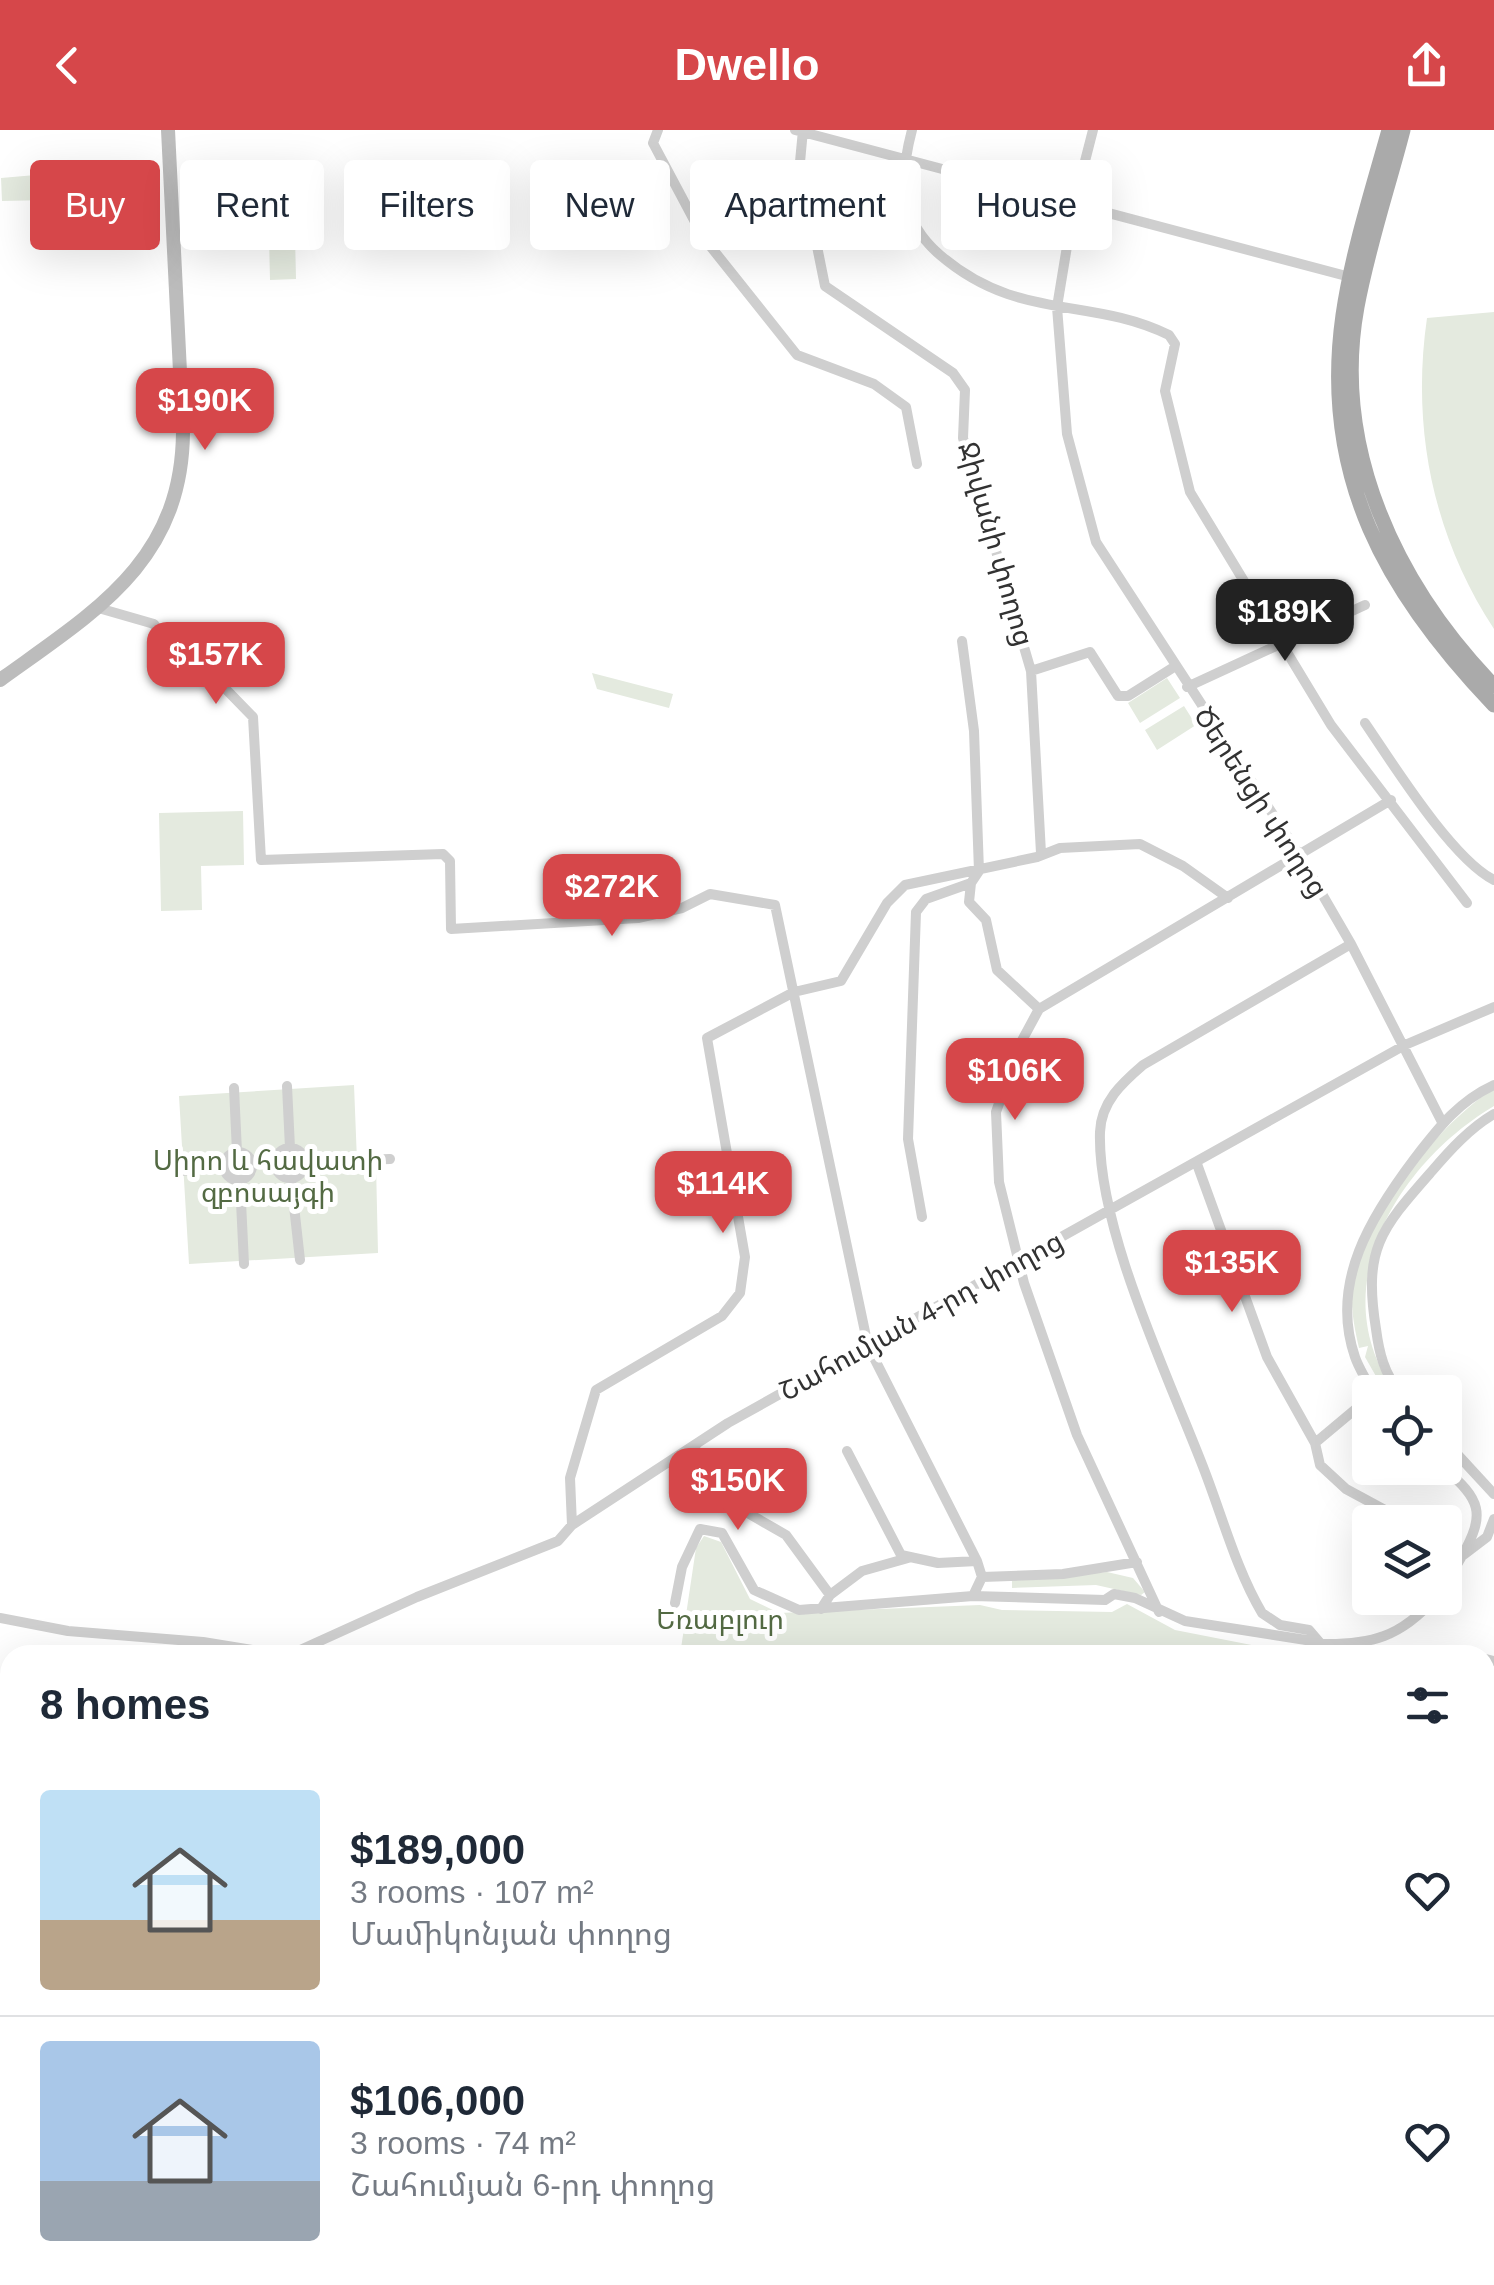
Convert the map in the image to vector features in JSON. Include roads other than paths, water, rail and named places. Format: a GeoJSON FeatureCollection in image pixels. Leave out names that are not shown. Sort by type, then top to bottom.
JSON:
{"type":"FeatureCollection","features":[{"type":"Feature","properties":{"kind":"main road"},"geometry":{"type":"LineString","coordinates":[[0,678],[132,577],[162,534],[180,480],[182,372],[166,130]]}},
{"type":"Feature","properties":{"kind":"main road"},"geometry":{"type":"LineString","coordinates":[[1390,130],[1342,317],[1340,411],[1358,497],[1394,582],[1422,624],[1494,705]]}},
{"type":"Feature","properties":{"kind":"main road"},"geometry":{"type":"LineString","coordinates":[[1404,130],[1356,308],[1357,433],[1378,512],[1407,573],[1440,624],[1494,686]]}},
{"type":"Feature","properties":{"kind":"street"},"geometry":{"type":"LineString","coordinates":[[658,130],[654,143],[704,237],[738,285],[796,355],[874,384],[906,407],[917,464]]}},
{"type":"Feature","properties":{"kind":"street"},"geometry":{"type":"LineString","coordinates":[[912,130],[904,158],[903,194],[923,239],[958,270],[990,289],[1169,335],[1174,344],[1165,390],[1190,492],[1331,725],[1435,855],[1467,903]]}},
{"type":"Feature","properties":{"kind":"street","name":"Ծերենցի փողոց"},"geometry":{"type":"LineString","coordinates":[[1085,160],[1093,130]]}},
{"type":"Feature","properties":{"kind":"street"},"geometry":{"type":"LineString","coordinates":[[800,131],[941,168]]}},
{"type":"Feature","properties":{"kind":"street","name":"Ջիվանի փողոց"},"geometry":{"type":"LineString","coordinates":[[800,131],[800,162],[825,286],[953,373],[965,390],[964,438],[1032,671],[1041,853]]}},
{"type":"Feature","properties":{"kind":"street"},"geometry":{"type":"LineString","coordinates":[[1112,214],[1350,277]]}},
{"type":"Feature","properties":{"kind":"street","name":"Ծերենցի փողոց"},"geometry":{"type":"LineString","coordinates":[[1067,250],[1058,308],[1058,363],[1067,434],[1096,542],[1300,856],[1406,1045],[1442,1122]]}},
{"type":"Feature","properties":{"kind":"street"},"geometry":{"type":"LineString","coordinates":[[1187,687],[1365,605]]}},
{"type":"Feature","properties":{"kind":"street"},"geometry":{"type":"LineString","coordinates":[[96,607],[154,624],[170,653],[214,678],[253,717],[260,860],[443,854],[450,861],[450,928],[638,918],[682,908],[710,894],[775,905],[868,1346],[977,1561],[982,1577],[972,1596]]}},
{"type":"Feature","properties":{"kind":"street"},"geometry":{"type":"LineString","coordinates":[[962,642],[974,731],[979,870],[971,883],[969,902],[986,920],[997,970],[1039,1009]]}},
{"type":"Feature","properties":{"kind":"street"},"geometry":{"type":"LineString","coordinates":[[1032,671],[1090,652],[1118,696],[1128,696],[1174,667]]}},
{"type":"Feature","properties":{"kind":"street"},"geometry":{"type":"LineString","coordinates":[[1365,723],[1453,842],[1482,874],[1494,880]]}},
{"type":"Feature","properties":{"kind":"street"},"geometry":{"type":"LineString","coordinates":[[1158,1612],[1077,1435],[1020,1263],[999,1182],[996,1112],[1020,1044],[1039,1009],[1300,856],[1388,797],[1403,778]]}},
{"type":"Feature","properties":{"kind":"street"},"geometry":{"type":"LineString","coordinates":[[1435,855],[1453,842]]}},
{"type":"Feature","properties":{"kind":"street"},"geometry":{"type":"LineString","coordinates":[[572,1525],[570,1478],[596,1390],[722,1316],[740,1293],[746,1273],[707,1038],[794,992],[842,982],[886,902],[905,885],[1041,853],[1100,844],[1140,844],[1184,866],[1228,898]]}},
{"type":"Feature","properties":{"kind":"street"},"geometry":{"type":"LineString","coordinates":[[922,1216],[908,1140],[916,912],[926,898],[971,883]]}},
{"type":"Feature","properties":{"kind":"street"},"geometry":{"type":"LineString","coordinates":[[1321,1644],[1309,1630],[1271,1621],[1254,1600],[1152,1335],[1110,1212],[1100,1132],[1104,1109],[1120,1085],[1143,1064],[1351,944]]}},
{"type":"Feature","properties":{"kind":"street","name":"Շահումյան 4-րդ փողոց"},"geometry":{"type":"LineString","coordinates":[[310,1645],[558,1541],[572,1525],[694,1446],[868,1346],[1406,1045],[1494,1006]]}},
{"type":"Feature","properties":{"kind":"street"},"geometry":{"type":"LineString","coordinates":[[1363,1375],[1355,1357],[1348,1317],[1358,1250],[1376,1210],[1442,1122],[1469,1096],[1494,1085]]}},
{"type":"Feature","properties":{"kind":"street"},"geometry":{"type":"LineString","coordinates":[[287,1086],[290,1148]]}},
{"type":"Feature","properties":{"kind":"street"},"geometry":{"type":"LineString","coordinates":[[234,1088],[237,1152]]}},
{"type":"Feature","properties":{"kind":"street"},"geometry":{"type":"LineString","coordinates":[[1391,1375],[1380,1356],[1370,1284],[1376,1252],[1394,1212],[1444,1157],[1494,1114]]}},
{"type":"Feature","properties":{"kind":"street"},"geometry":{"type":"LineString","coordinates":[[290,1148],[300,1152],[305,1162],[302,1173],[292,1179],[280,1176],[274,1164],[278,1152],[290,1148]]}},
{"type":"Feature","properties":{"kind":"street"},"geometry":{"type":"LineString","coordinates":[[237,1152],[248,1156],[252,1165],[249,1176],[240,1181],[229,1178],[224,1168],[227,1157],[237,1152]]}},
{"type":"Feature","properties":{"kind":"street"},"geometry":{"type":"LineString","coordinates":[[305,1162],[390,1159]]}},
{"type":"Feature","properties":{"kind":"street"},"geometry":{"type":"LineString","coordinates":[[252,1165],[274,1164]]}},
{"type":"Feature","properties":{"kind":"street"},"geometry":{"type":"LineString","coordinates":[[1196,1164],[1267,1357],[1315,1443],[1320,1464],[1329,1475],[1379,1505]]}},
{"type":"Feature","properties":{"kind":"street"},"geometry":{"type":"LineString","coordinates":[[180,1171],[224,1168]]}},
{"type":"Feature","properties":{"kind":"street"},"geometry":{"type":"LineString","coordinates":[[292,1179],[300,1260]]}},
{"type":"Feature","properties":{"kind":"street"},"geometry":{"type":"LineString","coordinates":[[240,1181],[244,1264]]}},
{"type":"Feature","properties":{"kind":"street"},"geometry":{"type":"LineString","coordinates":[[1315,1443],[1352,1411]]}},
{"type":"Feature","properties":{"kind":"street"},"geometry":{"type":"LineString","coordinates":[[694,1446],[739,1508],[786,1536],[830,1595]]}},
{"type":"Feature","properties":{"kind":"street"},"geometry":{"type":"LineString","coordinates":[[847,1451],[902,1554],[938,1563],[977,1561]]}},
{"type":"Feature","properties":{"kind":"street"},"geometry":{"type":"LineString","coordinates":[[1462,1459],[1494,1494]]}},
{"type":"Feature","properties":{"kind":"street"},"geometry":{"type":"LineString","coordinates":[[1462,1483],[1469,1489],[1479,1526],[1462,1556]]}},
{"type":"Feature","properties":{"kind":"street"},"geometry":{"type":"LineString","coordinates":[[1462,1556],[1481,1544],[1494,1519]]}},
{"type":"Feature","properties":{"kind":"street"},"geometry":{"type":"LineString","coordinates":[[675,1603],[692,1538],[700,1529],[711,1528],[722,1532],[754,1590],[788,1607],[821,1609],[972,1596],[1104,1600],[1114,1594],[1134,1598],[1158,1612],[1200,1625],[1321,1644],[1357,1644],[1392,1636],[1415,1615]]}},
{"type":"Feature","properties":{"kind":"street"},"geometry":{"type":"LineString","coordinates":[[821,1609],[830,1595],[862,1571],[910,1558]]}},
{"type":"Feature","properties":{"kind":"street"},"geometry":{"type":"LineString","coordinates":[[982,1577],[1063,1574],[1137,1562]]}},
{"type":"Feature","properties":{"kind":"street","name":"Շահումյան 4-րդ փողոց"},"geometry":{"type":"LineString","coordinates":[[0,1618],[68,1631],[225,1645]]}},
{"type":"Feature","properties":{"kind":"park label","name":"Սիրո և հավատի զբոսայգի"},"geometry":{"type":"Point","coordinates":[268,1176]}},
{"type":"Feature","properties":{"kind":"park label","name":"Եռաբլուր"},"geometry":{"type":"Point","coordinates":[720,1619]}}]}
